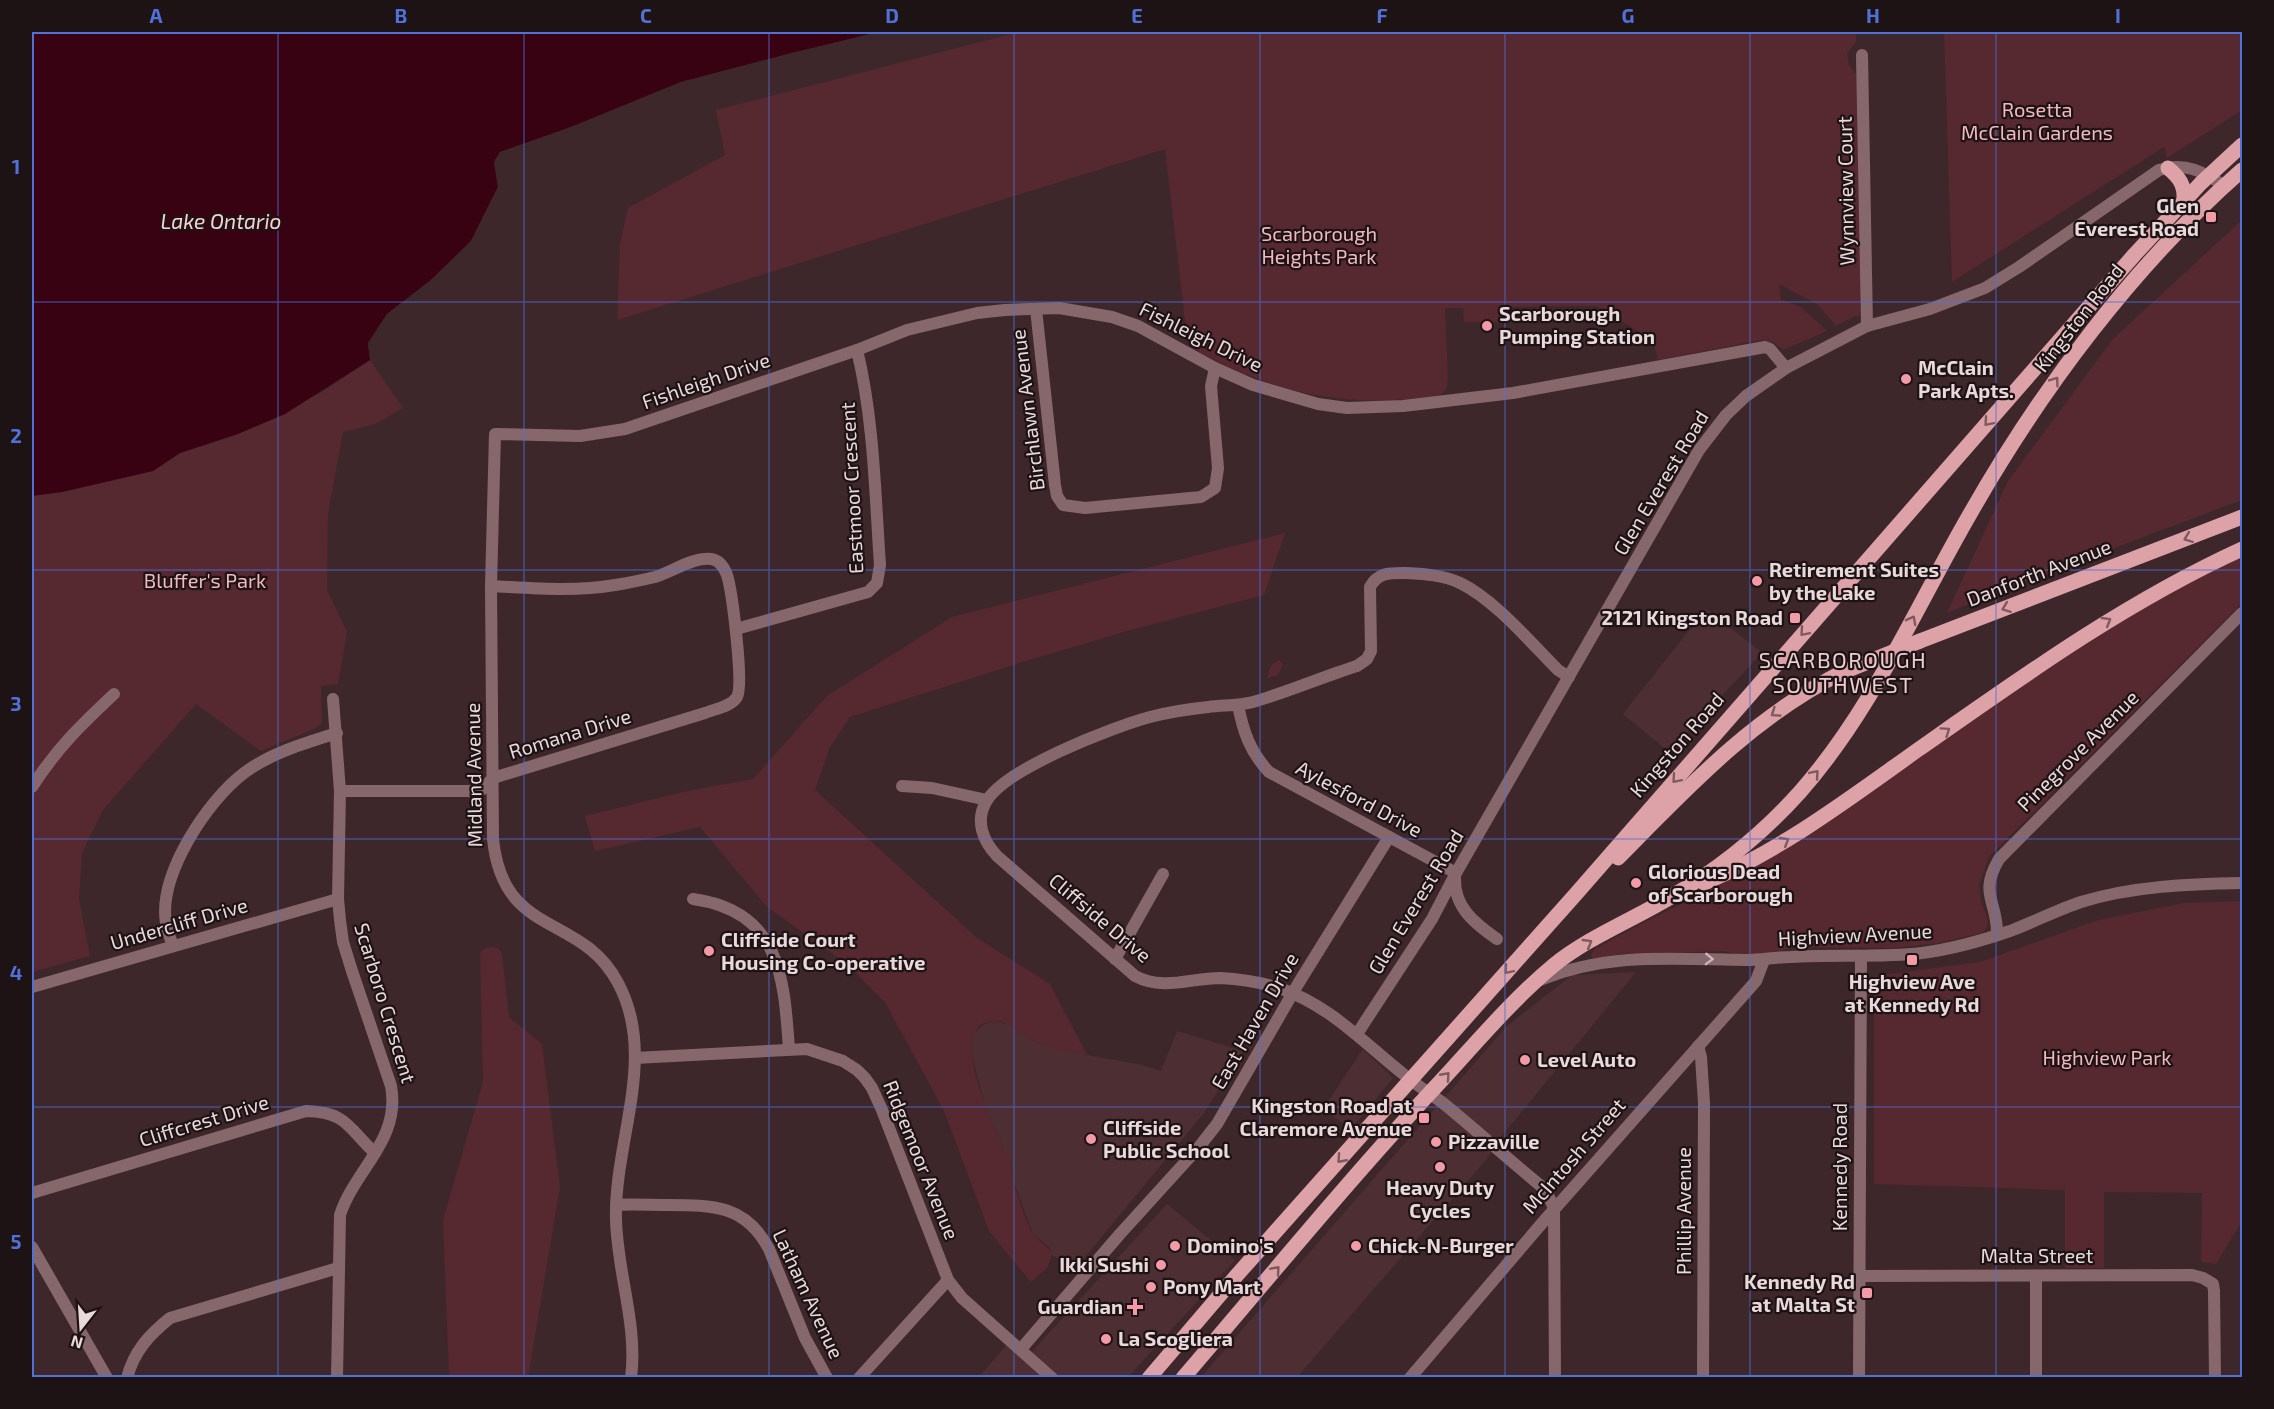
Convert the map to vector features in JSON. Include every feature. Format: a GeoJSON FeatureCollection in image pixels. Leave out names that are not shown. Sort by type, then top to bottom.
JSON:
{"type":"FeatureCollection","features":[{"type":"Feature","properties":{"kind":"main road","name":"Kingston Road"},"geometry":{"type":"LineString","coordinates":[[1149,1377],[1575,896],[2127,262],[2184,200],[2242,145]]}},
{"type":"Feature","properties":{"kind":"main road"},"geometry":{"type":"LineString","coordinates":[[2168,168],[2178,176],[2184,200]]}},
{"type":"Feature","properties":{"kind":"main road","name":"Kingston Road"},"geometry":{"type":"LineString","coordinates":[[1183,1377],[1429,1094],[1520,995],[1556,963],[1676,894],[1750,841],[1799,793],[1852,726],[2002,458],[2040,403],[2078,350],[2138,276],[2242,170]]}},
{"type":"Feature","properties":{"kind":"main road","name":"Danforth Avenue"},"geometry":{"type":"LineString","coordinates":[[1575,896],[1615,861],[1721,755],[1802,694],[1843,672],[1920,641],[2242,517]]}},
{"type":"Feature","properties":{"kind":"main road"},"geometry":{"type":"LineString","coordinates":[[1676,894],[1749,861],[1796,835],[2090,631],[2174,582],[2242,549]]}},
{"type":"Feature","properties":{"kind":"street","name":"Wynnview Court"},"geometry":{"type":"LineString","coordinates":[[1862,56],[1867,326]]}},
{"type":"Feature","properties":{"kind":"street"},"geometry":{"type":"LineString","coordinates":[[2168,168],[2185,167],[2209,176],[2224,186]]}},
{"type":"Feature","properties":{"kind":"street","name":"Glen Everest Road"},"geometry":{"type":"LineString","coordinates":[[1357,1034],[1437,910],[1456,873],[1705,441],[1726,414],[1746,396],[1786,368],[1867,326],[1936,307],[1985,288],[2019,267],[2151,174],[2168,168]]}},
{"type":"Feature","properties":{"kind":"street","name":"Fishleigh Drive"},"geometry":{"type":"LineString","coordinates":[[495,434],[580,436],[616,431],[649,422],[857,350],[907,330],[954,318],[1005,310],[1059,308],[1112,317],[1138,326],[1215,368],[1253,385],[1296,398],[1347,408],[1372,408],[1513,393],[1610,377],[1755,348],[1770,349],[1786,368]]}},
{"type":"Feature","properties":{"kind":"street","name":"Birchlawn Avenue"},"geometry":{"type":"LineString","coordinates":[[1036,309],[1055,485],[1057,496],[1063,505],[1085,508],[1201,497],[1215,488],[1218,468],[1211,386],[1215,368]]}},
{"type":"Feature","properties":{"kind":"street","name":"Eastmoor Crescent"},"geometry":{"type":"LineString","coordinates":[[736,629],[859,595],[867,592],[877,583],[880,565],[871,439],[864,378],[857,350]]}},
{"type":"Feature","properties":{"kind":"street","name":"Midland Avenue"},"geometry":{"type":"LineString","coordinates":[[495,434],[491,586],[495,859],[507,889],[527,912],[575,938],[600,957],[622,991],[635,1029],[635,1058],[617,1181],[616,1205],[617,1239],[633,1351],[631,1377]]}},
{"type":"Feature","properties":{"kind":"street"},"geometry":{"type":"LineString","coordinates":[[491,586],[598,588],[655,577],[702,560],[713,559],[719,562],[727,575],[736,629]]}},
{"type":"Feature","properties":{"kind":"street"},"geometry":{"type":"LineString","coordinates":[[902,786],[932,788],[987,801],[1005,784],[1032,766],[1111,728],[1182,711],[1238,705],[1357,666],[1367,659],[1371,651],[1370,588],[1373,581],[1382,574],[1426,574],[1461,584],[1478,594],[1558,670],[1569,677]]}},
{"type":"Feature","properties":{"kind":"street","name":"Pinegrove Avenue"},"geometry":{"type":"LineString","coordinates":[[1997,935],[1997,923],[1989,898],[1989,879],[1999,859],[2242,613]]}},
{"type":"Feature","properties":{"kind":"street","name":"Romana Drive"},"geometry":{"type":"LineString","coordinates":[[340,791],[475,791],[483,789],[494,778],[729,704],[737,697],[741,682],[736,629]]}},
{"type":"Feature","properties":{"kind":"street"},"geometry":{"type":"LineString","coordinates":[[32,787],[50,758],[73,732],[114,694]]}},
{"type":"Feature","properties":{"kind":"street","name":"Scarboro Crescent"},"geometry":{"type":"LineString","coordinates":[[333,699],[340,791],[338,899],[343,942],[391,1086],[394,1102],[392,1119],[375,1153],[349,1193],[340,1215],[337,1377]]}},
{"type":"Feature","properties":{"kind":"street","name":"Aylesford Drive"},"geometry":{"type":"LineString","coordinates":[[1238,705],[1245,737],[1261,764],[1269,772],[1456,873]]}},
{"type":"Feature","properties":{"kind":"street"},"geometry":{"type":"LineString","coordinates":[[172,945],[165,923],[172,879],[180,855],[207,810],[221,793],[245,773],[296,746],[337,733]]}},
{"type":"Feature","properties":{"kind":"street","name":"Cliffside Drive"},"geometry":{"type":"LineString","coordinates":[[987,801],[983,810],[982,832],[991,849],[1135,976],[1155,983],[1172,984],[1220,978],[1247,980],[1293,993],[1330,1013],[1541,1186],[1554,1208]]}},
{"type":"Feature","properties":{"kind":"street","name":"East Haven Drive"},"geometry":{"type":"LineString","coordinates":[[1021,1349],[1217,1124],[1293,993],[1389,837]]}},
{"type":"Feature","properties":{"kind":"street"},"geometry":{"type":"LineString","coordinates":[[1456,873],[1457,895],[1466,914],[1497,939]]}},
{"type":"Feature","properties":{"kind":"street"},"geometry":{"type":"LineString","coordinates":[[1115,958],[1163,874]]}},
{"type":"Feature","properties":{"kind":"street","name":"Highview Avenue"},"geometry":{"type":"LineString","coordinates":[[1536,982],[1565,970],[1599,963],[1653,958],[1764,960],[1790,957],[1920,953],[1950,949],[1997,935],[2082,902],[2105,896],[2178,885],[2242,883]]}},
{"type":"Feature","properties":{"kind":"street","name":"Undercliff Drive"},"geometry":{"type":"LineString","coordinates":[[32,987],[338,899]]}},
{"type":"Feature","properties":{"kind":"street"},"geometry":{"type":"LineString","coordinates":[[693,899],[716,903],[731,909],[753,925],[762,936],[777,963],[784,986],[789,1049]]}},
{"type":"Feature","properties":{"kind":"street","name":"Kennedy Road"},"geometry":{"type":"LineString","coordinates":[[1858,1377],[1861,956]]}},
{"type":"Feature","properties":{"kind":"street","name":"McIntosh Street"},"geometry":{"type":"LineString","coordinates":[[1410,1377],[1554,1208],[1756,981],[1764,960]]}},
{"type":"Feature","properties":{"kind":"street","name":"Phillip Avenue"},"geometry":{"type":"LineString","coordinates":[[1698,1046],[1701,1057],[1704,1103],[1703,1377]]}},
{"type":"Feature","properties":{"kind":"street","name":"Ridgemoor Avenue"},"geometry":{"type":"LineString","coordinates":[[635,1058],[807,1049],[843,1061],[866,1078],[882,1110],[948,1280],[962,1298],[1052,1377]]}},
{"type":"Feature","properties":{"kind":"street","name":"Cliffcrest Drive"},"geometry":{"type":"LineString","coordinates":[[32,1193],[306,1112],[324,1112],[337,1116],[349,1125],[375,1153]]}},
{"type":"Feature","properties":{"kind":"street","name":"Latham Avenue"},"geometry":{"type":"LineString","coordinates":[[616,1205],[699,1205],[738,1214],[750,1223],[762,1236],[769,1249],[805,1338],[827,1377]]}},
{"type":"Feature","properties":{"kind":"street"},"geometry":{"type":"LineString","coordinates":[[1554,1208],[1555,1377]]}},
{"type":"Feature","properties":{"kind":"street"},"geometry":{"type":"LineString","coordinates":[[32,1247],[107,1377]]}},
{"type":"Feature","properties":{"kind":"street"},"geometry":{"type":"LineString","coordinates":[[127,1377],[138,1350],[150,1335],[170,1318],[338,1268]]}},
{"type":"Feature","properties":{"kind":"street","name":"Malta Street"},"geometry":{"type":"LineString","coordinates":[[1859,1276],[2192,1275],[2203,1278],[2213,1284],[2216,1307],[2215,1377]]}},
{"type":"Feature","properties":{"kind":"street"},"geometry":{"type":"LineString","coordinates":[[2036,1276],[2036,1377]]}},
{"type":"Feature","properties":{"kind":"street"},"geometry":{"type":"LineString","coordinates":[[859,1377],[948,1280]]}},
{"type":"Feature","properties":{"kind":"shaded area"},"geometry":{"type":"Polygon","coordinates":[[[1706,609],[1762,653],[1669,752],[1623,714],[1706,609]]]}},
{"type":"Feature","properties":{"kind":"shaded area"},"geometry":{"type":"Polygon","coordinates":[[[1636,972],[1501,1137],[1486,1160],[1297,1377],[1200,1378],[1507,1026],[1572,975],[1636,972]]]}},
{"type":"Feature","properties":{"kind":"shaded area","name":"Cliffside Public School"},"geometry":{"type":"Polygon","coordinates":[[[994,1021],[1010,1025],[1035,1042],[1161,1071],[1177,1031],[1243,1051],[1204,1113],[1075,1269],[1052,1255],[1049,1247],[1033,1234],[1013,1180],[1011,1165],[985,1106],[971,1051],[974,1033],[984,1024],[994,1021]]]}},
{"type":"Feature","properties":{"kind":"shaded area"},"geometry":{"type":"Polygon","coordinates":[[[1363,1049],[1393,1078],[1351,1129],[1323,1109],[1363,1049]]]}},
{"type":"Feature","properties":{"kind":"shaded area"},"geometry":{"type":"Polygon","coordinates":[[[1167,1204],[1235,1260],[1128,1377],[978,1378],[1010,1341],[1028,1356],[1167,1204]]]}},
{"type":"Feature","properties":{"kind":"green space","name":"Scarborough Heights Park"},"geometry":{"type":"Polygon","coordinates":[[[1019,32],[1856,32],[1856,42],[1847,53],[1849,65],[1860,79],[1860,316],[1855,316],[1836,326],[1817,304],[1779,284],[1781,300],[1801,307],[1827,331],[1783,350],[1774,343],[1762,340],[1658,360],[1653,341],[1597,306],[1506,307],[1506,322],[1464,322],[1463,308],[1445,308],[1448,378],[1447,387],[1441,395],[1408,399],[1344,399],[1283,387],[1224,365],[1194,349],[1195,342],[1185,321],[1165,149],[617,320],[620,243],[628,208],[725,155],[716,110],[1019,32]]]}},
{"type":"Feature","properties":{"kind":"green space","name":"Rosetta McClain Gardens"},"geometry":{"type":"Polygon","coordinates":[[[1944,32],[2242,32],[2242,110],[2167,158],[2164,147],[1952,282],[1944,32]]]}},
{"type":"Feature","properties":{"kind":"green space"},"geometry":{"type":"Polygon","coordinates":[[[2242,220],[2242,500],[1947,613],[2008,481],[2113,339],[2242,220]]]}},
{"type":"Feature","properties":{"kind":"green space","name":"Bluffer's Park"},"geometry":{"type":"Polygon","coordinates":[[[370,360],[403,408],[375,424],[343,432],[328,514],[327,590],[347,632],[338,684],[321,686],[322,723],[314,729],[261,751],[196,704],[103,810],[82,853],[79,899],[90,956],[32,972],[32,496],[62,492],[153,471],[180,453],[238,434],[324,391],[370,360]]]}},
{"type":"Feature","properties":{"kind":"green space"},"geometry":{"type":"Polygon","coordinates":[[[1285,533],[1264,595],[1127,631],[850,717],[830,747],[815,790],[977,938],[1050,984],[1087,1055],[1040,1044],[1010,1026],[994,1021],[979,1027],[972,1041],[978,1084],[1010,1162],[1014,1184],[1028,1225],[1052,1255],[1047,1268],[1031,1282],[989,1231],[944,1111],[885,1002],[848,965],[766,906],[700,827],[595,851],[585,816],[687,791],[753,779],[827,696],[952,617],[1285,533]]]}},
{"type":"Feature","properties":{"kind":"green space"},"geometry":{"type":"Polygon","coordinates":[[[2242,556],[2242,603],[1989,857],[1979,885],[1981,901],[1988,919],[1987,927],[1982,933],[1938,943],[1893,948],[1792,947],[1770,955],[1737,955],[1725,951],[1621,954],[1592,958],[1595,949],[1752,868],[1803,838],[2089,640],[2154,602],[2242,556]]]}},
{"type":"Feature","properties":{"kind":"green space"},"geometry":{"type":"Polygon","coordinates":[[[1279,660],[1283,664],[1278,675],[1267,678],[1271,665],[1279,660]]]}},
{"type":"Feature","properties":{"kind":"green space","name":"Highview Park"},"geometry":{"type":"Polygon","coordinates":[[[2242,901],[2242,1221],[2216,1264],[2201,1262],[2202,1193],[2104,1192],[2104,1268],[2065,1268],[2065,1190],[1874,1184],[1874,976],[1980,962],[2098,920],[2184,903],[2242,901]]]}},
{"type":"Feature","properties":{"kind":"green space"},"geometry":{"type":"Polygon","coordinates":[[[486,948],[499,949],[502,955],[509,1017],[542,1044],[560,1187],[528,1377],[449,1377],[443,1220],[483,1082],[480,953],[486,948]]]}},
{"type":"Feature","properties":{"kind":"water","name":"Lake Ontario"},"geometry":{"type":"Polygon","coordinates":[[[32,32],[877,32],[681,82],[571,127],[500,152],[494,162],[498,187],[471,241],[431,280],[387,314],[368,343],[370,360],[285,414],[238,434],[180,453],[153,471],[62,492],[32,496],[32,32]]]}},
{"type":"Feature","properties":{"kind":"pier"},"geometry":{"type":"Polygon","coordinates":[[[880,32],[682,85],[572,130],[502,155],[497,162],[501,188],[473,243],[433,282],[389,316],[371,343],[373,358],[370,360],[368,343],[387,314],[431,280],[471,241],[498,187],[494,162],[500,152],[571,127],[681,82],[880,32]]]}},
{"type":"Feature","properties":{"kind":"place","name":"Glen Everest Road"},"geometry":{"type":"Point","coordinates":[2211,217]}},
{"type":"Feature","properties":{"kind":"place","name":"Scarborough Pumping Station"},"geometry":{"type":"Point","coordinates":[1487,326]}},
{"type":"Feature","properties":{"kind":"place","name":"McClain Park Apts."},"geometry":{"type":"Point","coordinates":[1906,379]}},
{"type":"Feature","properties":{"kind":"place","name":"Retirement Suites by the Lake"},"geometry":{"type":"Point","coordinates":[1757,581]}},
{"type":"Feature","properties":{"kind":"place","name":"2121 Kingston Road"},"geometry":{"type":"Point","coordinates":[1795,618]}},
{"type":"Feature","properties":{"kind":"place","name":"Glorious Dead of Scarborough"},"geometry":{"type":"Point","coordinates":[1636,883]}},
{"type":"Feature","properties":{"kind":"place","name":"Cliffside Court Housing Co-operative"},"geometry":{"type":"Point","coordinates":[709,951]}},
{"type":"Feature","properties":{"kind":"place","name":"Highview Ave at Kennedy Rd"},"geometry":{"type":"Point","coordinates":[1912,960]}},
{"type":"Feature","properties":{"kind":"place","name":"Level Auto"},"geometry":{"type":"Point","coordinates":[1525,1060]}},
{"type":"Feature","properties":{"kind":"place","name":"Kingston Road at Claremore Avenue"},"geometry":{"type":"Point","coordinates":[1424,1118]}},
{"type":"Feature","properties":{"kind":"place","name":"Cliffside Public School"},"geometry":{"type":"Point","coordinates":[1091,1139]}},
{"type":"Feature","properties":{"kind":"place","name":"Pizzaville"},"geometry":{"type":"Point","coordinates":[1436,1142]}},
{"type":"Feature","properties":{"kind":"place","name":"Heavy Duty Cycles"},"geometry":{"type":"Point","coordinates":[1440,1167]}},
{"type":"Feature","properties":{"kind":"place","name":"Domino's"},"geometry":{"type":"Point","coordinates":[1175,1246]}},
{"type":"Feature","properties":{"kind":"place","name":"Chick-N-Burger"},"geometry":{"type":"Point","coordinates":[1356,1246]}},
{"type":"Feature","properties":{"kind":"place","name":"Ikki Sushi"},"geometry":{"type":"Point","coordinates":[1161,1265]}},
{"type":"Feature","properties":{"kind":"place","name":"Pony Mart"},"geometry":{"type":"Point","coordinates":[1151,1287]}},
{"type":"Feature","properties":{"kind":"place","name":"Kennedy Rd at Malta St"},"geometry":{"type":"Point","coordinates":[1867,1293]}},
{"type":"Feature","properties":{"kind":"place","name":"Guardian"},"geometry":{"type":"Point","coordinates":[1135,1307]}},
{"type":"Feature","properties":{"kind":"place","name":"La Scogliera"},"geometry":{"type":"Point","coordinates":[1106,1339]}},
{"type":"Feature","properties":{"kind":"district","name":"SCARBOROUGH SOUTHWEST"},"geometry":{"type":"Point","coordinates":[1843,672]}}]}
